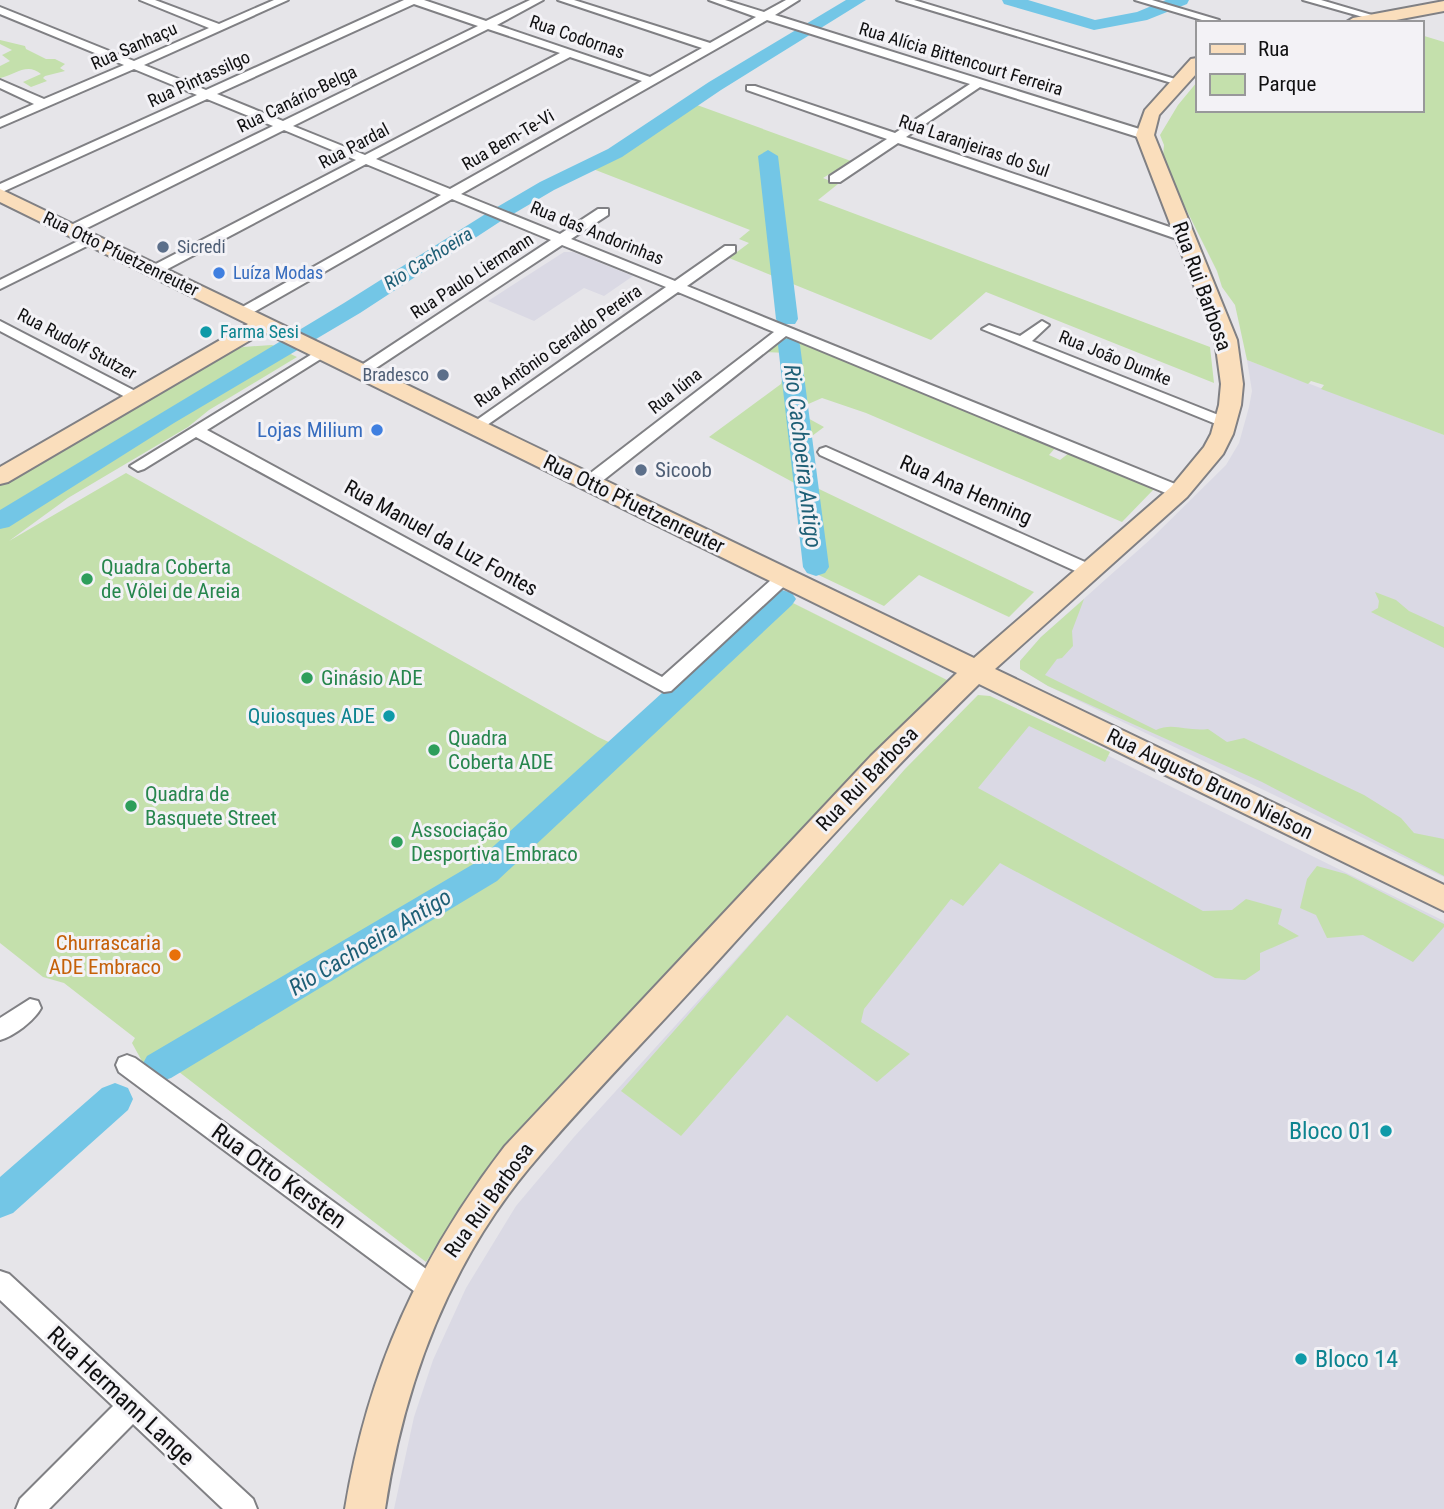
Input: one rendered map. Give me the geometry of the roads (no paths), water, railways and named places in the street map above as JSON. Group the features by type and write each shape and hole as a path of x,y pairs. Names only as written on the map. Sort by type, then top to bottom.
{"main road":[{"path":"1363,21 1441,8"},
{"path":"1145,135 1148,120 1196,64"},
{"name":"Rua Rui Barbosa","path":"365,1509 387,1400 408,1338 431,1288 475,1211 525,1147 881,763 977,670 1179,492 1206,463 1226,423 1232,384 1226,340 1145,135"},
{"name":"Rua Otto Pfuetzenreuter","path":"0,196 155,271 255,326 296,339 977,670"},
{"path":"0,477 255,326"},
{"name":"Rua Augusto Bruno Nielson","path":"977,670 1444,899"}],"street":[{"path":"145,0 219,28"},
{"name":"Rua Sanhaçu","path":"0,123 283,0"},
{"name":"Rua Codornas","path":"413,0 652,81"},
{"name":"Rua Pintassilgo","path":"0,189 413,0"},
{"name":"Rua Canário-Belga","path":"0,285 81,235 283,126 538,0"},
{"path":"563,0 711,47"},
{"name":"Rua Alícia Bittencourt Ferreira","path":"714,0 1145,135"},
{"name":"Rua Bem-Te-Vi","path":"255,326 451,194 794,0"},
{"path":"902,0 1179,82"},
{"path":"1140,0 1214,20"},
{"path":"1308,0 1377,18"},
{"name":"Rua das Andorinhas","path":"0,10 1179,492"},
{"name":"Rua Pardal","path":"155,271 569,53"},
{"path":"0,83 45,104"},
{"path":"835,178 979,83"},
{"name":"Rua Laranjeiras do Sul","path":"751,88 1185,237"},
{"name":"Rua Paulo Liermann","path":"362,371 603,212"},
{"name":"Rua Antônio Geraldo Pereira","path":"477,427 730,249"},
{"name":"Rua Rudolf Stutzer","path":"0,325 136,397"},
{"path":"1022,342 1042,325"},
{"name":"Rua João Dumke","path":"989,329 1226,423"},
{"name":"Rua Iúna","path":"590,482 785,330"},
{"path":"138,466 323,352"},
{"name":"Rua Manuel da Luz Fontes","path":"196,430 664,686 785,577"},
{"name":"Rua Ana Henning","path":"826,452 1088,570"},
{"path":"0,1031 30,1008"},
{"name":"Rua Otto Kersten","path":"127,1065 431,1288"},
{"name":"Rua Hermann Lange","path":"0,1283 243,1509"},
{"path":"30,1509 132,1406"}],"waterway":[{"name":"Rio Cachoeira","path":"0,521 166,418 352,308 494,217 547,186 615,153 715,86 858,0"},
{"name":"Rio Cachoeira","path":"1010,0 1094,25 1141,16 1181,0"},
{"name":"Rio Cachoeira Antigo","path":"768,156 787,319"},
{"name":"Rio Cachoeira Antigo","path":"789,345 816,567"},
{"name":"Rio Cachoeira Antigo","path":"159,1067 486,872 782,599"},
{"name":"Rio Cachoeira Antigo","path":"0,1201 115,1099"}],"place":[{"name":"Sicredi","path":"163,247"},
{"name":"Luíza Modas","path":"219,273"},
{"name":"Farma Sesi","path":"206,332"},
{"name":"Bradesco","path":"443,375"},
{"name":"Lojas Milium","path":"377,430"},
{"name":"Sicoob","path":"641,470"},
{"name":"Quadra Coberta de Vôlei de Areia","path":"87,579"},
{"name":"Ginásio ADE","path":"307,678"},
{"name":"Quiosques ADE","path":"389,716"},
{"name":"Quadra Coberta ADE","path":"434,750"},
{"name":"Quadra de Basquete Street","path":"131,806"},
{"name":"Associação Desportiva Embraco","path":"397,842"},
{"name":"Churrascaria ADE Embraco","path":"175,955"},
{"name":"Bloco 01","path":"1386,1131"},
{"name":"Bloco 14","path":"1301,1359"}]}
